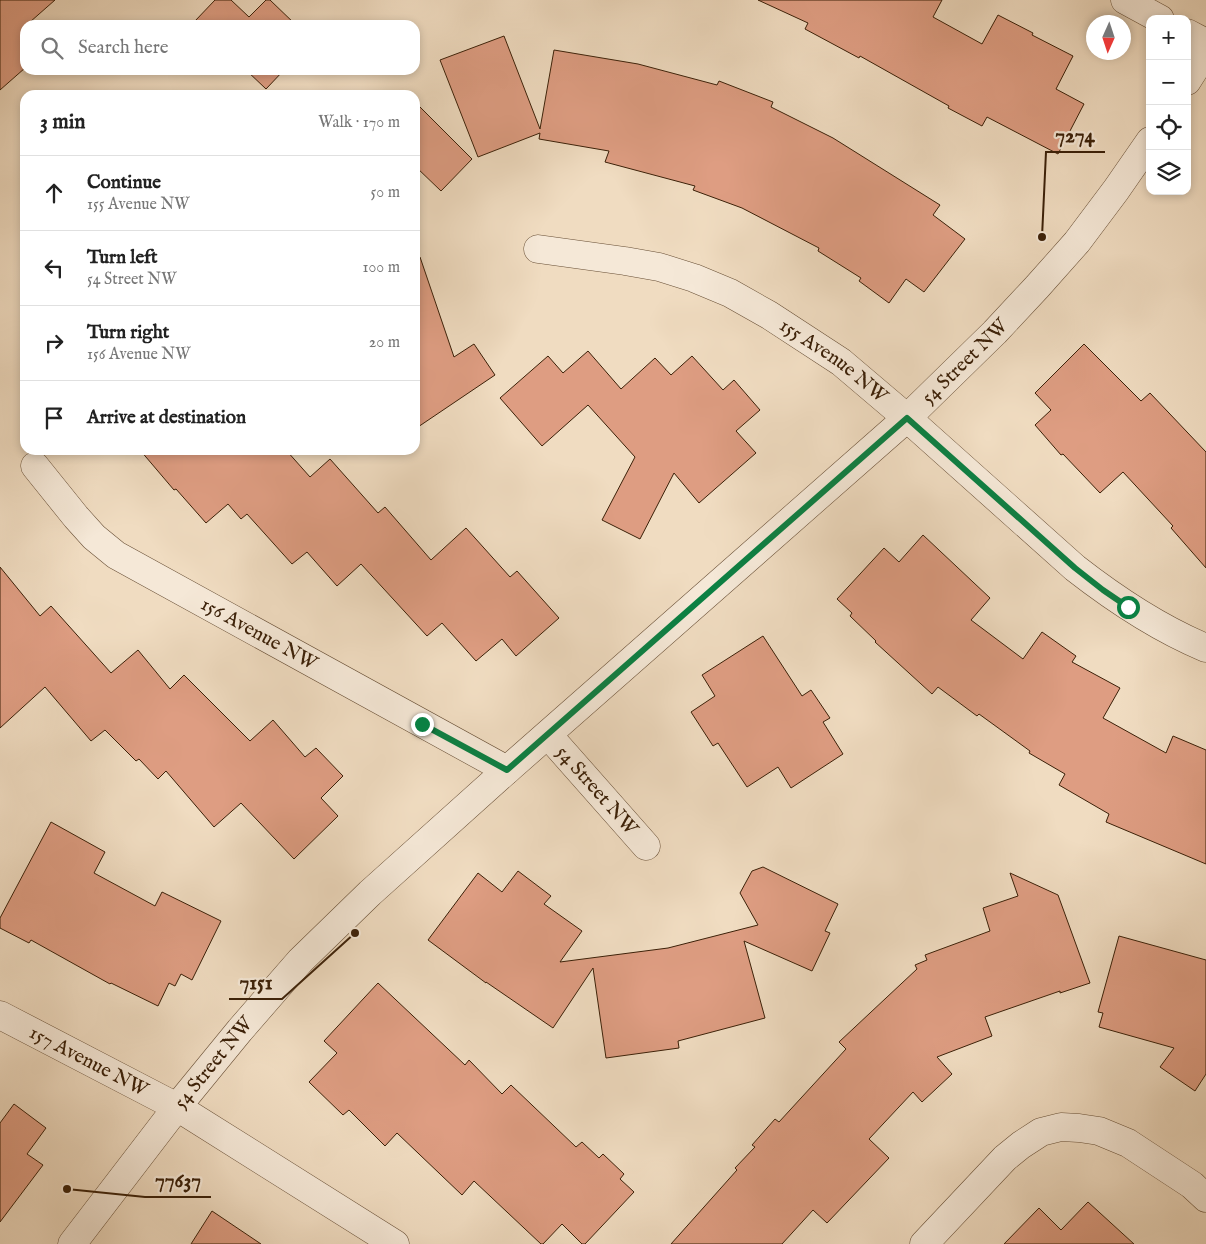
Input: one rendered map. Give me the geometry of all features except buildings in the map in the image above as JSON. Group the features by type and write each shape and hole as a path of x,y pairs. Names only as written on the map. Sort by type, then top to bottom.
{"street":[{"path":"1125,0 1153,15"},
{"path":"1191,35 1206,43"},
{"path":"1191,74 1206,50"},
{"name":"54 Street NW","path":"72,1244 177,1107 300,961 370,893 507,770 907,418 1037,288 1077,242 1146,147"},
{"name":"155 Avenue NW","path":"538,249 659,267 694,278 730,293 769,315 841,362 907,418 1075,568 1103,590 1140,615 1206,648"},
{"name":"156 Avenue NW","path":"36,466 76,517 94,537 116,555 507,770"},
{"name":"54 Street NW","path":"548,735 646,846"},
{"name":"157 Avenue NW","path":"0,1015 177,1107 395,1244"},
{"path":"924,1244 1005,1158 1041,1132 1061,1127 1099,1131 1128,1143 1192,1185 1206,1198"}],"place":[{"name":"7274","path":"1042,237"},
{"name":"7151","path":"355,933"},
{"name":"77637","path":"67,1189"}],"route":[{"path":"422,724 507,770 907,418 1075,568 1128,607"}]}
